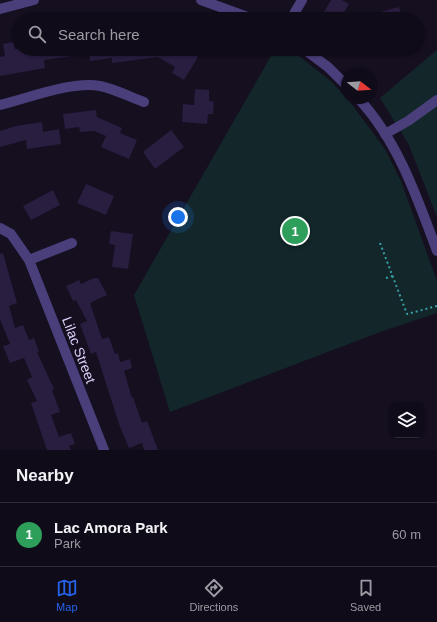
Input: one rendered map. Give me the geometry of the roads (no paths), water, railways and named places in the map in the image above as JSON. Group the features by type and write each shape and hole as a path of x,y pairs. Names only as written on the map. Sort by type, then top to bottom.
{"street":[{"path":"1,5 34,0"},
{"path":"201,0 234,12"},
{"path":"296,12 302,0"},
{"path":"313,56 328,67 341,80"},
{"path":"0,105 65,88 85,86 101,86 144,102"},
{"path":"385,134 408,121 437,100"},
{"path":"362,104 385,134 402,162 437,251"},
{"name":"Lilac Street","path":"0,228 12,234 29,260 104,450"},
{"path":"29,260 72,243"}],"place":[{"name":"Lac Amora Park","path":"295,231"}]}
